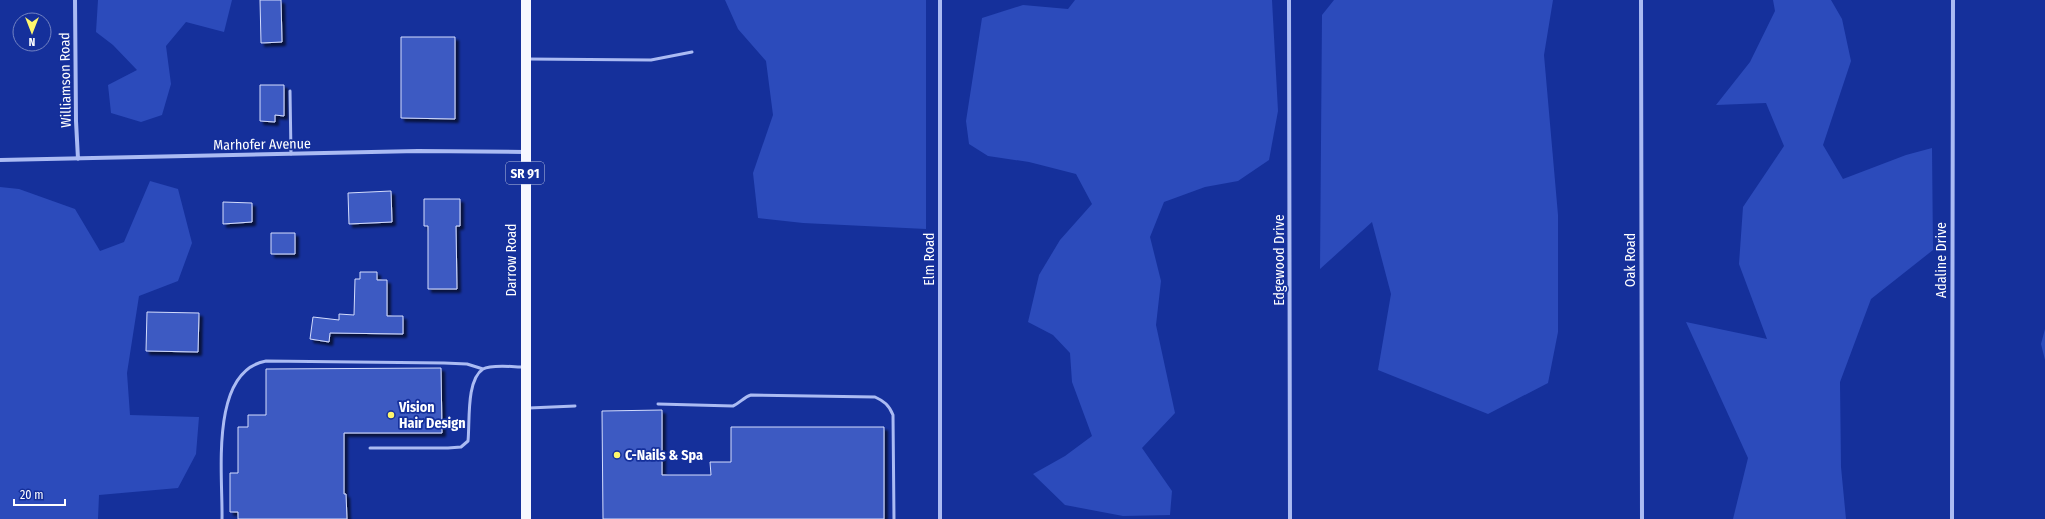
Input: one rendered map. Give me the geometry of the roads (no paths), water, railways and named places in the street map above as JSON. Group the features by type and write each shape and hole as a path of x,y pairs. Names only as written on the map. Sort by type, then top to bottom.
{"main road":[{"name":"Darrow Road","path":"526,0 526,519"}],"street":[{"name":"Williamson Road","path":"75,0 76,121 78,159"},
{"name":"Elm Road","path":"940,0 940,519"},
{"name":"Edgewood Drive","path":"1289,0 1290,519"},
{"name":"Oak Road","path":"1641,0 1642,519"},
{"name":"Adaline Drive","path":"1952,519 1953,0"},
{"name":"Marhofer Avenue","path":"0,160 418,151 525,152"}],"lane":[{"path":"526,59 651,60 692,52"},
{"path":"290,91 291,154"},
{"path":"222,519 222,444 228,397 243,373 251,366 266,361 467,364 484,369 496,367 526,367"},
{"path":"370,448 435,449 461,447 468,440 470,393 476,378 484,369"},
{"path":"658,404 733,406 745,397 751,395 875,397 887,404 893,415 894,519"},
{"path":"526,408 575,406"}],"place":[{"name":"Vision Hair Design","path":"391,415"},
{"name":"C-Nails & Spa","path":"617,455"}]}
